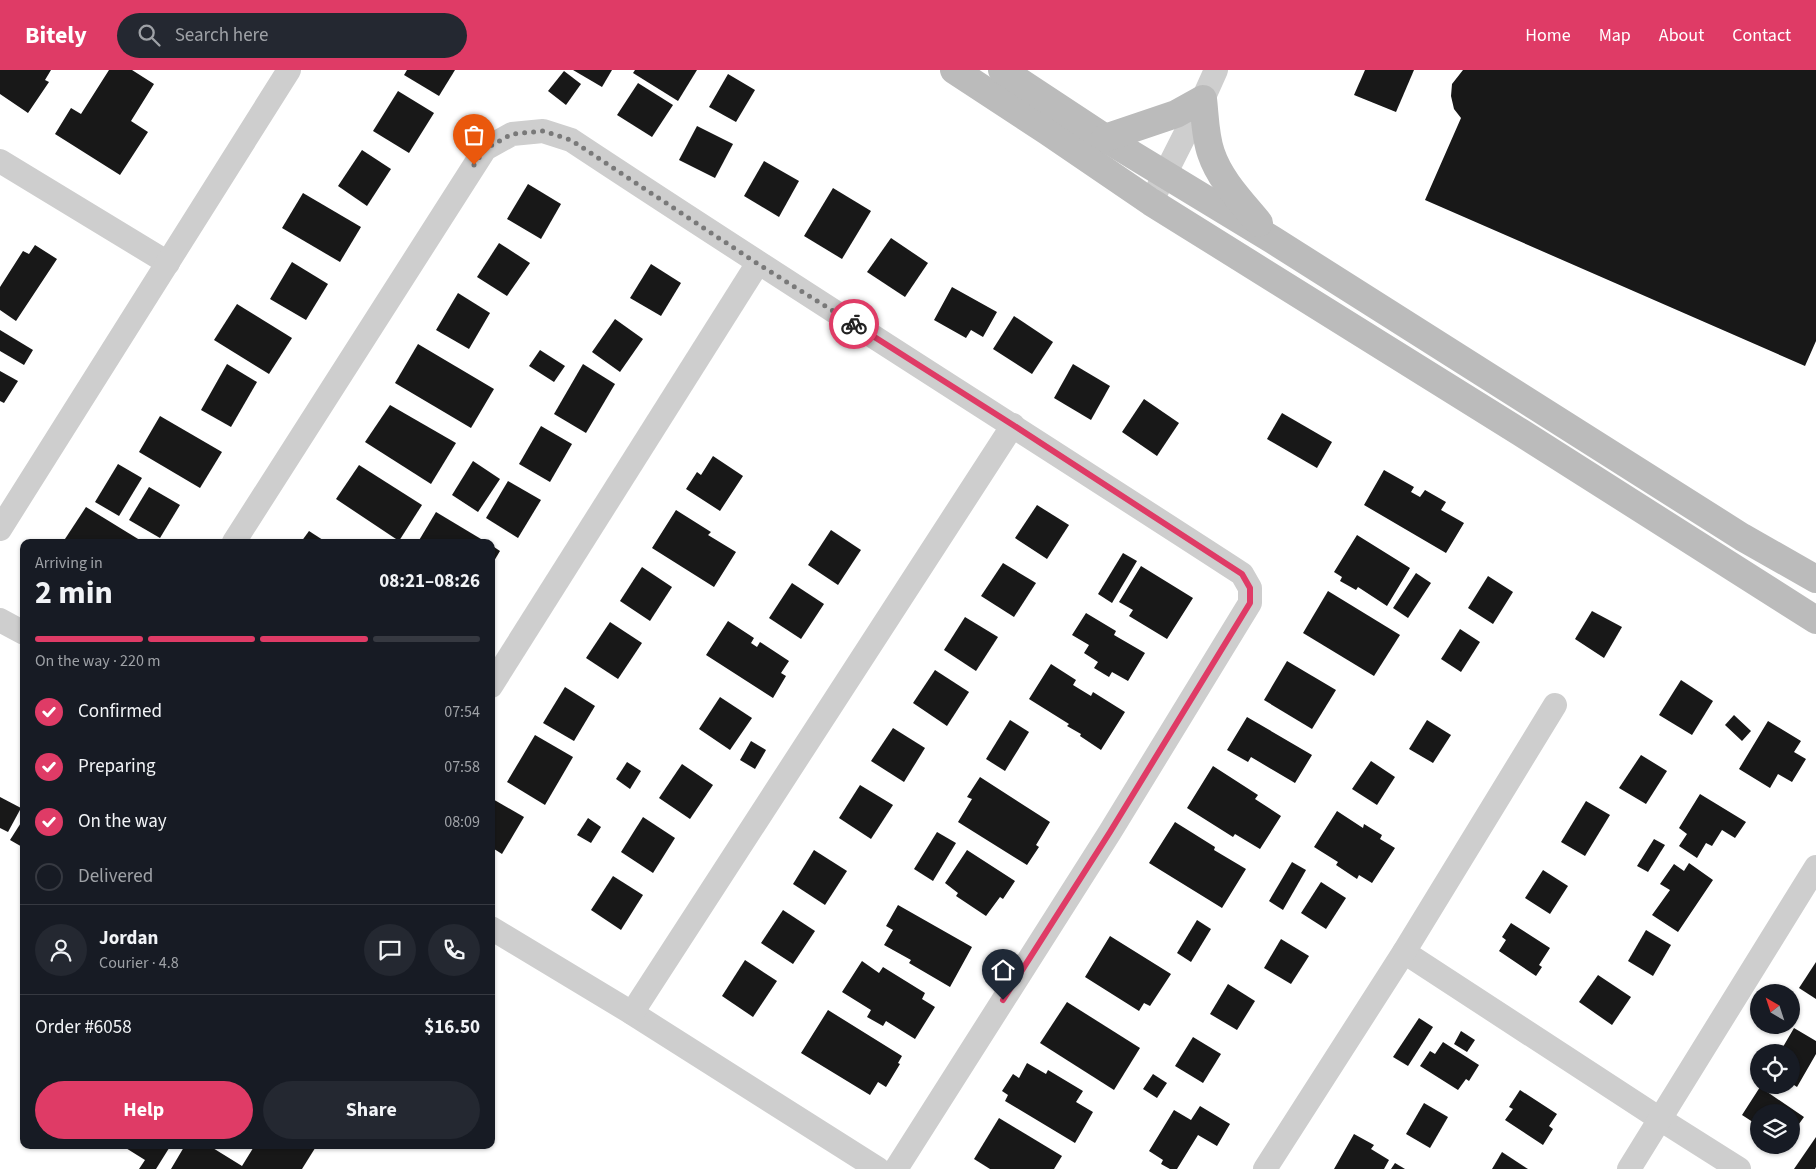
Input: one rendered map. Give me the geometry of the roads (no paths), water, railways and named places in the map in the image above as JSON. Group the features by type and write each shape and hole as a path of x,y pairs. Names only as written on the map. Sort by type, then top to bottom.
{"main road":[{"path":"954,70 1151,202 1520,432 1816,620"},
{"path":"1002,70 1104,138 1272,240 1734,532 1816,579"},
{"path":"1104,138 1176,114 1203,98 1206,134 1211,153 1222,178 1272,240"}],"street":[{"path":"0,529 289,70"},
{"path":"1151,202 1166,175 1216,70"},
{"path":"236,539 485,149 512,134 543,131 571,140 758,264 1013,425 1242,574 1250,588 1250,603 1110,832 896,1169"},
{"path":"0,161 168,263"},
{"path":"495,680 758,264"},
{"path":"632,1013 1013,425"},
{"path":"0,620 20,631"},
{"path":"1265,1169 1404,952 1555,705"},
{"path":"1629,1169 1816,867"},
{"path":"495,930 632,1013 878,1169"},
{"path":"1404,952 1739,1169"}]}
